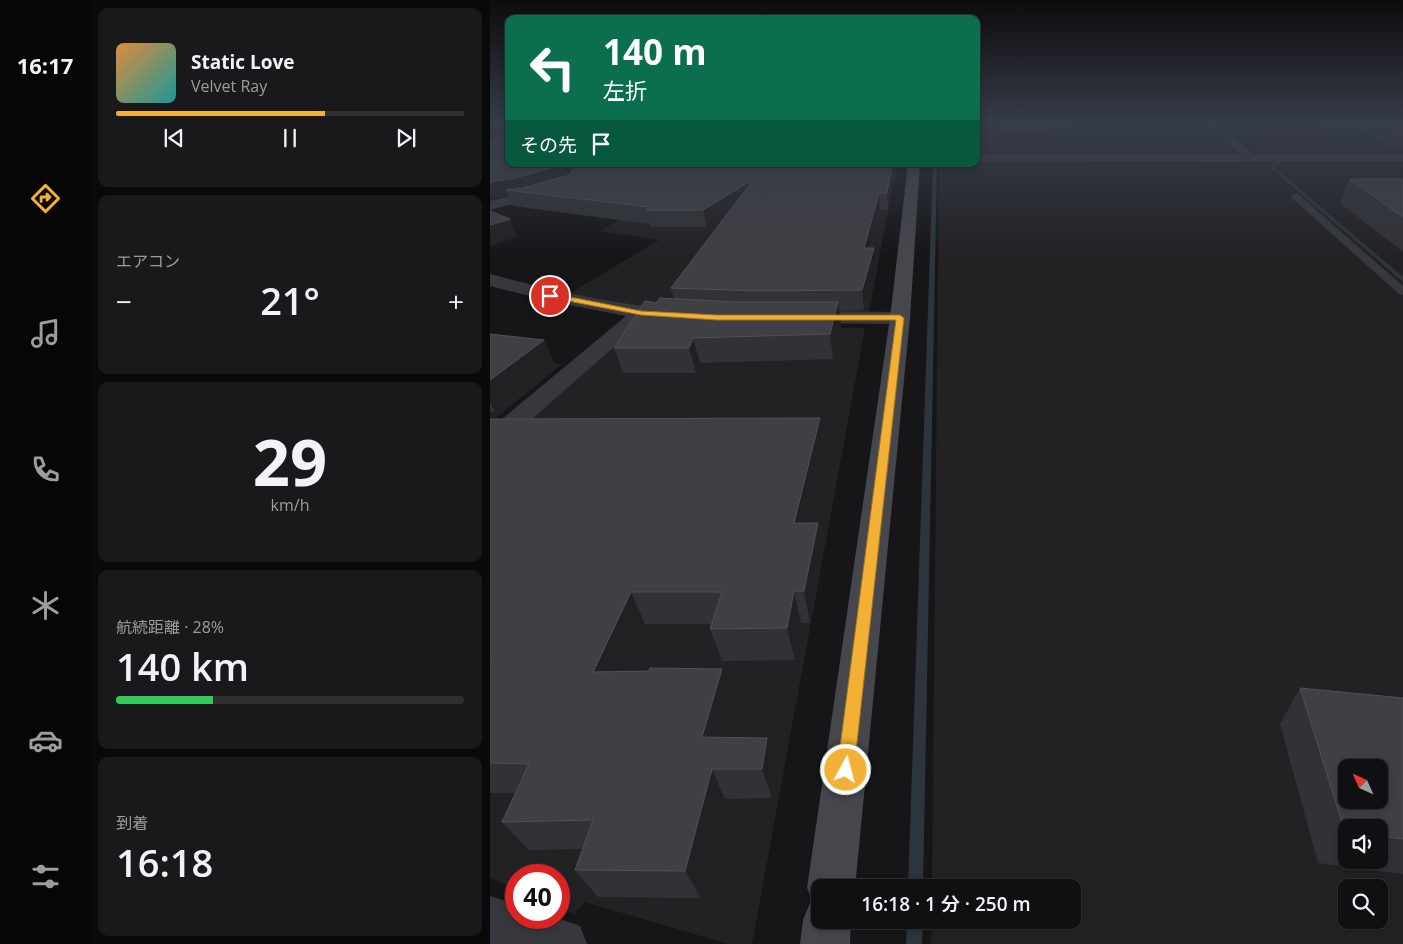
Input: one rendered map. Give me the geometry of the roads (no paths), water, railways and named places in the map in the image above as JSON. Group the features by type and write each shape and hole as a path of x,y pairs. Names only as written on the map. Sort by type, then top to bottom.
{"street":[{"path":"490,206 507,201 522,200 570,186 580,168"},
{"path":"832,879 900,318 914,168"},
{"path":"490,196 507,201"},
{"path":"494,285 641,313 698,316"},
{"path":"490,442 641,313"},
{"path":"785,317 900,318"},
{"path":"490,920 562,944"},
{"path":"825,944 827,929"}],"lane":[{"path":"1295,196 1403,292"}],"waterway":[{"path":"915,879 935,168"},
{"path":"1273,168 1403,280"},
{"path":"914,944 915,929"}]}
